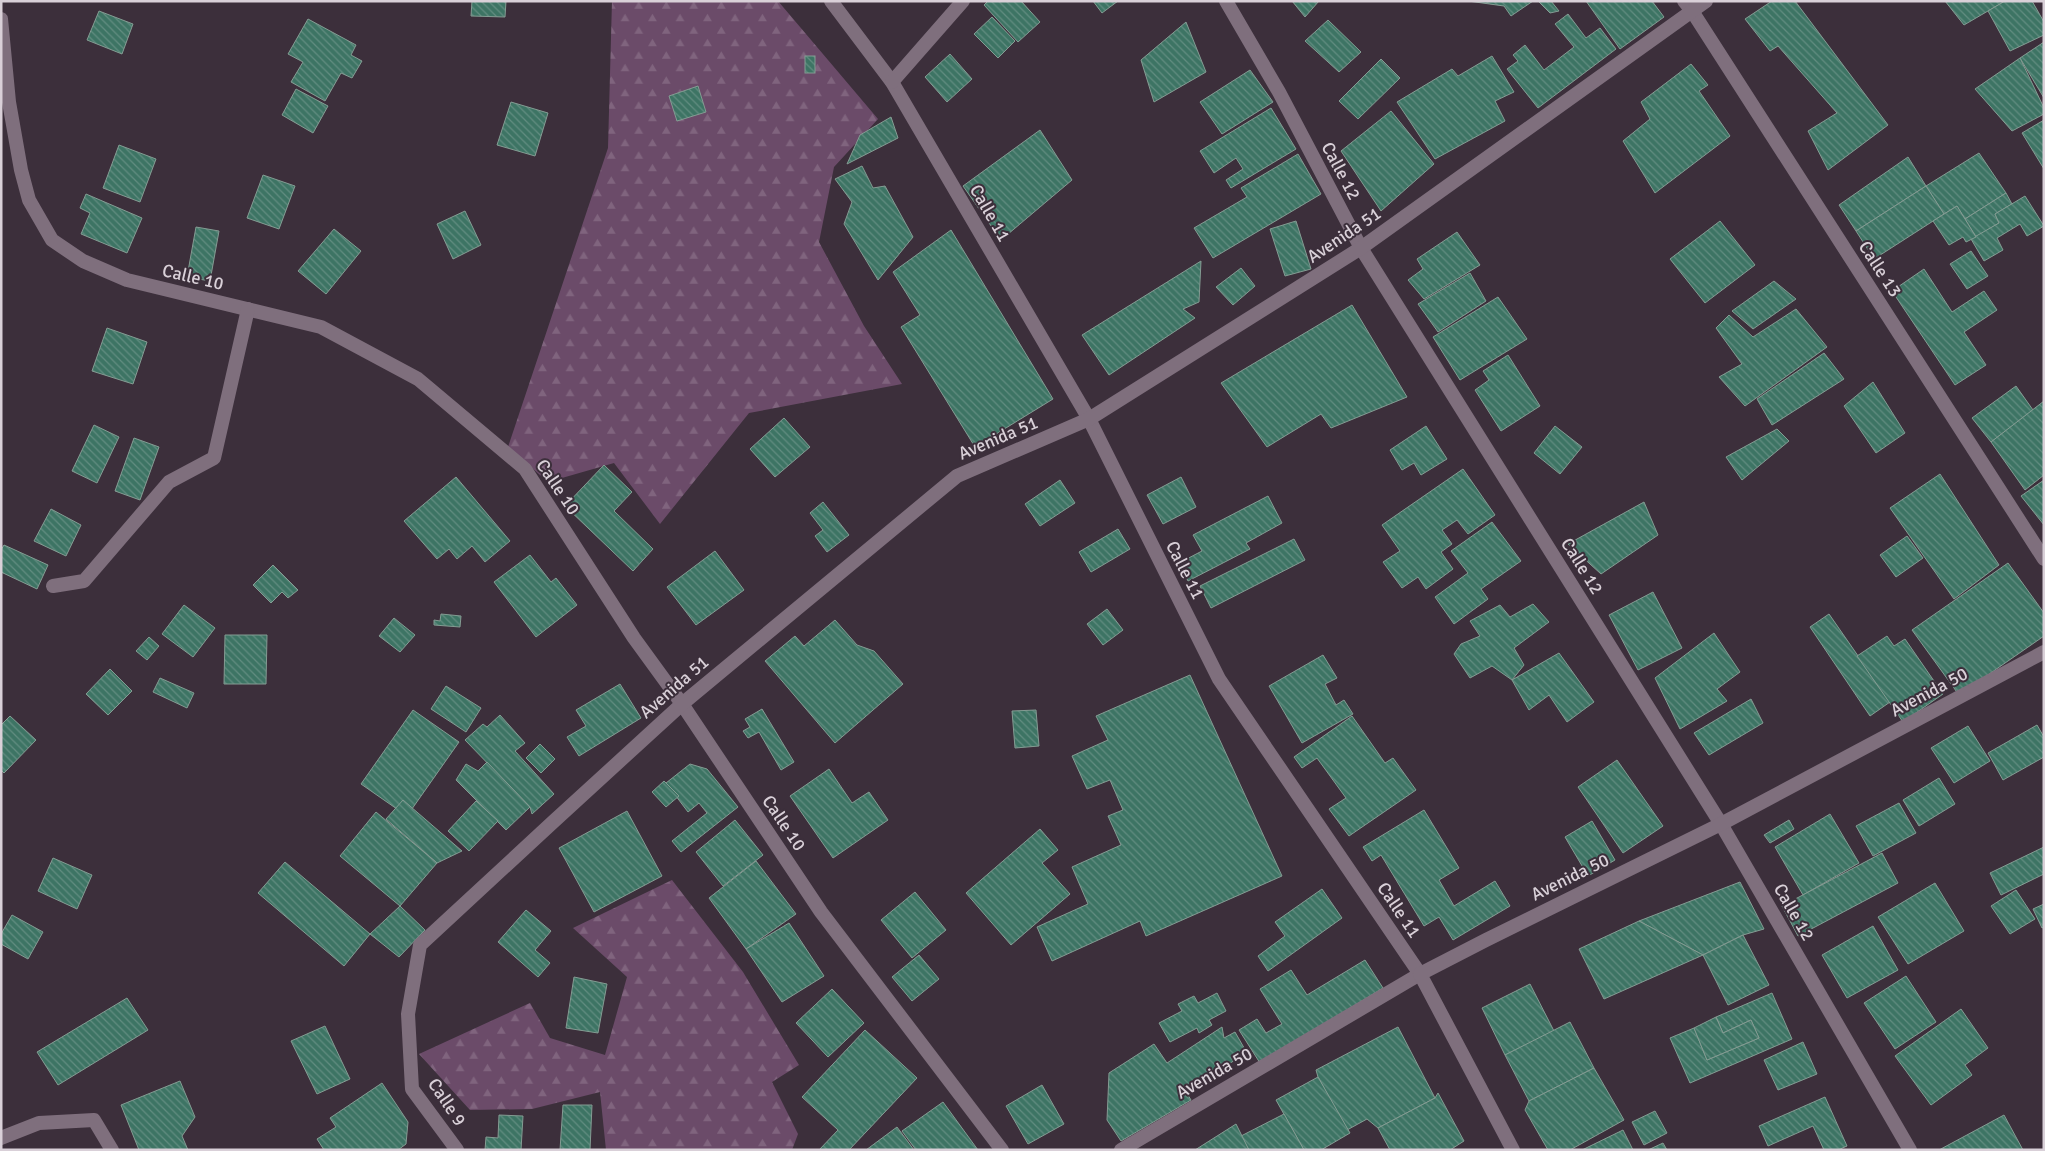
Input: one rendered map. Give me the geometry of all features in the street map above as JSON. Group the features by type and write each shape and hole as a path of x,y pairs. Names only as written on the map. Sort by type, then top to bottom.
{"street":[{"name":"Calle 11","path":"831,1 892,82 1089,419 1219,679 1420,974 1513,1150"},
{"path":"892,82 963,1"},
{"name":"Calle 12","path":"1226,1 1279,92 1361,248 1721,824 1910,1150"},
{"name":"Avenida 51","path":"408,1014 420,945 682,704 956,476 1089,419 1361,248 1688,6 1706,1"},
{"name":"Calle 13","path":"1688,6 2044,559"},
{"name":"Calle 10","path":"1,19 9,102 21,170 29,200 52,240 83,261 127,280 321,327 418,378 525,469 634,638 682,704 821,912 1002,1150"},
{"path":"53,586 84,581 169,482 214,458 248,308"},
{"name":"Avenida 50","path":"1121,1150 1420,974 1721,824 2044,652"},
{"name":"Calle 9","path":"408,1014 412,1089 457,1150"},
{"path":"1,1138 39,1123 94,1120 112,1150"}],"green space":[{"path":"612,1 778,1 878,119 834,167 819,242 864,326 902,384 749,413 660,524 614,463 548,482 508,447 608,148"},
{"path":"672,880 743,972 799,1065 772,1082 798,1134 792,1150 606,1150 600,1092 532,1109 470,1110 419,1054 530,1003 550,1038 605,1055 627,977 573,928"}],"building":[{"path":"472,1 506,1 505,17 471,16"},
{"path":"988,1 1021,1 1040,22 1018,42 984,5"},
{"path":"1093,1 1118,1 1102,13"},
{"path":"1292,1 1319,1 1305,17"},
{"path":"1468,1 1533,1 1511,16 1504,6"},
{"path":"1538,1 1551,1 1559,11 1550,13"},
{"path":"1586,1 1652,1 1664,17 1620,49"},
{"path":"1772,1 1795,1 1888,125 1828,170 1808,131 1837,113 1778,46 1770,51 1745,19"},
{"path":"1945,1 2005,1 1964,25"},
{"path":"2005,1 2032,1 2044,22 2044,35 2010,51 1988,11"},
{"path":"99,11 133,24 122,54 87,40"},
{"path":"1568,14 1586,38 1600,28 1616,49 1538,108 1507,69 1518,61 1513,55 1525,45 1544,70 1574,47 1555,24"},
{"path":"992,17 1015,41 998,58 974,34"},
{"path":"308,19 356,45 351,55 362,61 352,78 341,73 325,101 291,82 303,62 288,54"},
{"path":"1328,20 1361,52 1339,72 1305,41"},
{"path":"1186,22 1206,72 1154,102 1141,60"},
{"path":"2044,42 2044,98 2020,58"},
{"path":"950,54 972,79 947,102 925,77"},
{"path":"805,56 815,56 815,73 805,73"},
{"path":"1492,56 1514,92 1495,101 1505,121 1435,159 1397,102 1452,69 1458,76"},
{"path":"2020,58 2044,108 2044,114 2012,131 1975,89"},
{"path":"1381,59 1400,78 1358,119 1339,101"},
{"path":"1691,64 1708,85 1699,91 1730,136 1655,193 1623,141 1650,119 1641,102"},
{"path":"1250,70 1273,102 1222,134 1200,102"},
{"path":"698,86 706,112 677,121 669,96"},
{"path":"296,89 328,106 313,133 282,115"},
{"path":"511,102 548,113 535,156 497,145"},
{"path":"1271,108 1296,149 1231,188 1226,180 1243,169 1236,158 1214,173 1200,151"},
{"path":"1391,111 1434,164 1381,211 1341,151"},
{"path":"891,117 898,138 847,164 860,135"},
{"path":"2044,120 2044,169 2022,133"},
{"path":"1040,130 1072,180 1001,240 963,186"},
{"path":"119,145 156,159 140,202 103,188"},
{"path":"1979,153 2006,193 1965,219 1957,206 1944,214 1926,186"},
{"path":"1298,154 1321,194 1213,258 1194,228 1247,197 1241,188"},
{"path":"1908,157 1926,186 1856,231 1839,205"},
{"path":"862,166 873,188 885,186 913,237 878,280 844,224 852,202 835,179"},
{"path":"263,175 295,186 279,229 247,218"},
{"path":"1926,186 1944,214 1874,259 1856,231"},
{"path":"2006,193 2012,204 1995,214 1999,223 1976,237 1965,219"},
{"path":"86,194 142,218 127,253 81,234 90,213 80,208"},
{"path":"2025,196 2044,226 2027,236 2020,224 1997,238 2003,250 1984,261 1971,239 1999,223 1995,214"},
{"path":"1957,206 1976,237 1966,242 1963,237 1949,245 1933,221"},
{"path":"465,211 481,245 453,259 437,224"},
{"path":"1296,221 1311,269 1285,276 1270,229"},
{"path":"1720,221 1755,265 1705,303 1670,259"},
{"path":"196,227 219,231 210,281 187,277"},
{"path":"334,229 361,251 326,294 298,271"},
{"path":"951,230 1053,399 975,447 901,327 920,315 893,272"},
{"path":"1457,232 1480,265 1424,299 1408,280 1423,269 1417,259"},
{"path":"1971,251 1988,276 1967,289 1950,264"},
{"path":"1201,261 1199,302 1183,309 1195,318 1109,375 1082,335"},
{"path":"1241,268 1255,286 1233,305 1216,287"},
{"path":"1924,269 1952,312 1984,291 1997,310 1964,332 1986,365 1955,385 1892,291"},
{"path":"1470,273 1486,301 1438,332 1418,304"},
{"path":"1774,281 1796,299 1753,329 1732,311"},
{"path":"1498,297 1527,339 1460,380 1433,337"},
{"path":"1352,305 1407,397 1331,428 1321,414 1267,447 1221,383"},
{"path":"1796,309 1827,347 1745,406 1719,377 1742,364 1716,328 1729,315 1753,337"},
{"path":"107,328 147,342 133,384 92,371"},
{"path":"1824,353 1844,379 1772,425 1757,399"},
{"path":"1508,355 1540,406 1501,431 1475,390 1489,380 1483,371"},
{"path":"1873,382 1905,433 1876,453 1844,406"},
{"path":"2016,386 2033,410 1991,442 1972,418"},
{"path":"2044,401 2044,475 2025,490 1991,442"},
{"path":"784,418 810,447 775,477 750,449"},
{"path":"94,425 119,437 97,483 72,471"},
{"path":"1426,426 1447,459 1421,475 1414,463 1402,470 1390,450"},
{"path":"1555,426 1582,447 1560,474 1534,453"},
{"path":"1777,429 1789,441 1742,480 1726,457"},
{"path":"134,438 159,447 140,500 115,491"},
{"path":"604,465 632,492 614,511 653,549 633,571 565,506"},
{"path":"1463,469 1495,515 1468,534 1457,520 1442,530 1452,544 1441,552 1453,569 1426,589 1418,577 1402,588 1383,562 1400,551 1382,525"},
{"path":"1940,474 1999,565 1954,599 1890,508"},
{"path":"456,477 510,541 485,562 472,546 457,559 449,549 437,559 404,521"},
{"path":"1181,477 1196,507 1163,524 1147,495"},
{"path":"1060,480 1075,503 1040,526 1025,504"},
{"path":"2044,480 2044,525 2021,496"},
{"path":"1268,496 1282,523 1246,543 1250,549 1188,581 1179,563 1202,551 1193,535"},
{"path":"823,502 849,535 827,552 815,536 823,530 810,513"},
{"path":"1644,502 1658,535 1601,574 1568,544"},
{"path":"51,509 81,525 66,556 34,541"},
{"path":"1492,522 1521,561 1481,589 1488,599 1454,624 1435,597 1468,573 1451,551"},
{"path":"1118,529 1130,549 1091,572 1079,552"},
{"path":"1907,536 1923,558 1896,577 1880,555"},
{"path":"1294,539 1305,560 1211,608 1200,586"},
{"path":"4,545 48,565 37,589 1,572 1,550"},
{"path":"715,551 744,590 696,625 667,587"},
{"path":"530,555 551,582 556,578 577,605 536,637 494,582"},
{"path":"2008,563 2044,613 2044,636 1959,695 1912,630"},
{"path":"273,565 298,590 288,598 282,592 271,603 253,585"},
{"path":"1653,592 1682,648 1638,670 1609,615"},
{"path":"1533,604 1549,622 1514,648 1524,665 1512,680 1492,666 1470,678 1454,654 1461,644 1480,636 1470,621 1500,605 1510,617"},
{"path":"184,605 215,628 193,657 162,634"},
{"path":"1107,609 1123,630 1103,645 1087,624"},
{"path":"441,614 461,616 460,627 434,625 434,620 440,621"},
{"path":"1829,614 1890,702 1870,716 1810,627"},
{"path":"394,618 415,635 400,652 379,636"},
{"path":"835,620 857,645 874,651 903,684 835,743 765,661 795,636 804,646"},
{"path":"1714,633 1740,672 1717,689 1727,701 1680,729 1655,678"},
{"path":"225,635 267,635 266,684 224,684"},
{"path":"1887,636 1894,646 1905,639 1943,694 1903,722 1857,656"},
{"path":"149,637 159,646 147,660 136,651"},
{"path":"1559,653 1594,702 1567,722 1549,695 1529,710 1512,680"},
{"path":"1323,655 1337,678 1325,684 1336,705 1344,700 1353,714 1302,743 1269,686"},
{"path":"110,669 132,691 108,715 86,694"},
{"path":"1190,675 1282,876 1146,936 1140,921 1052,961 1037,927 1088,904 1072,867 1121,845 1108,816 1123,810 1110,780 1087,789 1072,756 1108,740 1096,716"},
{"path":"160,678 194,693 187,708 153,692"},
{"path":"620,684 641,718 579,756 567,737 586,726 576,710"},
{"path":"446,686 481,708 466,732 431,709"},
{"path":"1751,699 1763,723 1709,755 1694,733"},
{"path":"762,709 794,762 781,770 759,732 748,738 743,731 750,727 745,719"},
{"path":"413,710 459,742 407,816 361,784"},
{"path":"1036,710 1039,746 1015,748 1012,711"},
{"path":"500,715 525,743 515,751 554,794 532,814 530,807 465,740 483,724 487,727"},
{"path":"10,716 36,740 4,773 1,770 1,725"},
{"path":"1352,716 1385,763 1393,758 1416,790 1349,836 1329,809 1346,798 1317,758 1302,768 1294,757"},
{"path":"2037,725 2044,737 2044,757 2003,780 1988,753"},
{"path":"1968,726 1990,761 1954,783 1931,748"},
{"path":"540,744 555,759 541,773 526,758"},
{"path":"1617,760 1663,826 1623,853 1578,787"},
{"path":"487,762 530,807 506,830 456,780 466,764 478,771"},
{"path":"690,764 707,769 738,807 681,852 672,841 707,813 699,803 688,812 666,783"},
{"path":"829,769 852,803 869,792 888,820 833,858 790,796"},
{"path":"1939,778 1955,804 1919,826 1903,800"},
{"path":"664,781 679,796 666,807 652,792"},
{"path":"403,800 462,851 437,863 386,819"},
{"path":"476,801 498,821 469,851 448,831"},
{"path":"1899,803 1916,833 1873,856 1856,826"},
{"path":"1424,810 1459,868 1439,880 1454,906 1495,881 1510,906 1453,940 1439,917 1424,926 1381,855 1372,861 1363,847"},
{"path":"627,811 662,876 594,912 559,848"},
{"path":"376,812 437,863 400,906 340,856"},
{"path":"1830,814 1859,863 1803,895 1775,847"},
{"path":"735,820 763,855 723,886 696,852"},
{"path":"1789,820 1794,829 1770,843 1764,835"},
{"path":"1592,821 1615,860 1588,876 1565,837"},
{"path":"1040,829 1058,850 1042,863 1070,894 1011,945 966,893"},
{"path":"2044,847 2044,874 2001,895 1990,873"},
{"path":"1882,853 1898,883 1798,936 1782,906"},
{"path":"53,858 92,875 77,909 38,891"},
{"path":"756,861 796,914 746,949 709,898"},
{"path":"285,862 370,934 344,966 258,893"},
{"path":"1740,882 1764,929 1743,935 1703,955 1639,921"},
{"path":"1935,883 1964,931 1908,964 1878,917"},
{"path":"1322,889 1342,918 1268,971 1258,956 1285,936 1275,922"},
{"path":"2016,890 2035,919 2010,934 1991,906"},
{"path":"915,892 946,930 912,958 881,920"},
{"path":"2044,904 2044,927 2042,928 2033,909"},
{"path":"400,906 425,930 399,957 370,934"},
{"path":"526,910 551,931 535,950 550,963 538,977 498,942"},
{"path":"12,915 43,932 28,959 1,944 1,934"},
{"path":"1639,921 1703,955 1604,999 1579,949"},
{"path":"789,923 824,976 782,1002 746,949"},
{"path":"1873,926 1898,970 1847,998 1822,955"},
{"path":"1743,935 1769,985 1728,1005 1703,955"},
{"path":"919,955 939,979 912,1001 892,977"},
{"path":"1365,960 1383,988 1260,1063 1239,1030 1257,1019 1266,1033 1282,1024 1260,989 1291,970 1307,995"},
{"path":"1906,976 1936,1022 1895,1049 1864,1003"},
{"path":"574,977 607,984 598,1033 566,1028"},
{"path":"1530,984 1554,1031 1505,1055 1482,1008"},
{"path":"832,989 864,1023 828,1057 796,1023"},
{"path":"1217,993 1226,1011 1209,1020 1212,1025 1199,1033 1197,1028 1170,1042 1159,1023 1182,1011 1178,1004 1194,996 1198,1003"},
{"path":"1772,993 1792,1039 1690,1083 1670,1038 1694,1028 1707,1060 1759,1038 1751,1020 1723,1033 1716,1017"},
{"path":"127,998 148,1030 58,1085 37,1052"},
{"path":"1961,1009 1988,1048 1965,1065 1972,1075 1931,1105 1895,1056"},
{"path":"1716,1017 1723,1033 1751,1020 1759,1038 1707,1060 1694,1028"},
{"path":"1570,1022 1594,1068 1529,1101 1505,1055"},
{"path":"325,1026 350,1079 317,1094 291,1041"},
{"path":"1222,1027 1224,1038 1235,1032 1247,1053 1185,1090 1191,1100 1121,1141 1107,1120 1109,1073 1154,1044 1167,1063"},
{"path":"1398,1027 1435,1098 1378,1128 1367,1119 1347,1130 1316,1070"},
{"path":"865,1030 917,1078 849,1150 819,1150 838,1130 802,1097"},
{"path":"1803,1042 1817,1074 1778,1090 1764,1060"},
{"path":"1594,1068 1624,1120 1570,1150 1548,1150 1525,1110 1529,1101"},
{"path":"1318,1077 1350,1133 1321,1150 1304,1150 1276,1100"},
{"path":"180,1081 195,1117 182,1136 188,1150 139,1150 121,1105"},
{"path":"382,1083 408,1122 406,1144 398,1150 324,1150 317,1139 336,1127 330,1118"},
{"path":"1042,1085 1064,1124 1028,1144 1006,1106"},
{"path":"1438,1093 1464,1141 1450,1150 1390,1150 1378,1128 1435,1098"},
{"path":"1825,1097 1847,1146 1838,1150 1824,1150 1813,1126 1768,1146 1759,1126"},
{"path":"943,1102 978,1150 916,1150 902,1131"},
{"path":"563,1105 592,1105 590,1150 560,1150"},
{"path":"1655,1111 1667,1133 1644,1145 1632,1122"},
{"path":"1284,1114 1304,1150 1249,1150 1241,1136"},
{"path":"499,1115 523,1116 521,1150 485,1150 486,1137 498,1138"},
{"path":"2004,1115 2023,1150 1939,1150"},
{"path":"1236,1124 1249,1150 1195,1150"},
{"path":"897,1127 914,1150 866,1150"},
{"path":"1623,1130 1633,1150 1582,1150"},
{"path":"1663,1143 1667,1150 1648,1150"}]}
